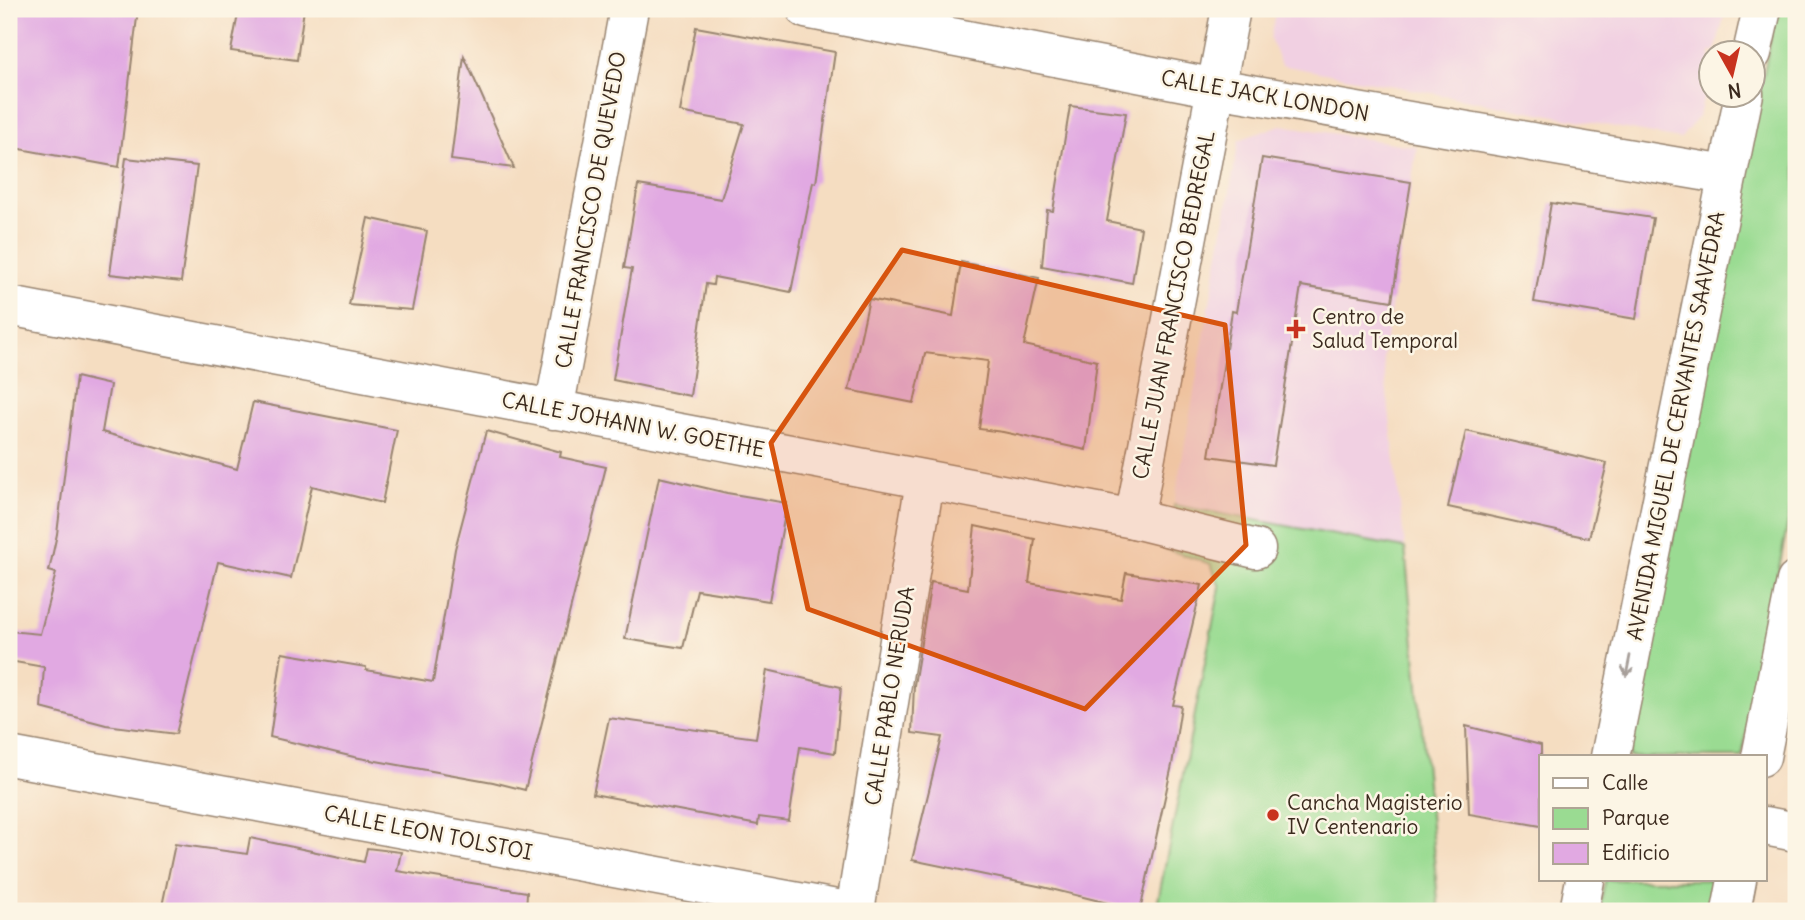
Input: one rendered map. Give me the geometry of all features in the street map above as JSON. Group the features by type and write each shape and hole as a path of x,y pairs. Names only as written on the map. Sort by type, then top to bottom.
{"street":[{"name":"CALLE FRANCISCO DE QUEVEDO","path":"554,410 629,9"},
{"name":"CALLE JACK LONDON","path":"806,9 1216,88 1726,175"},
{"name":"CALLE JUAN FRANCISCO BEDREGAL","path":"1134,519 1231,9"},
{"path":"1755,38 1762,9"},
{"name":"AVENIDA MIGUEL DE CERVANTES SAAVEDRA","path":"1610,755 1741,108"},
{"name":"CALLE JOHANN W. GOETHE","path":"9,306 1134,519 1255,549"},
{"name":"CALLE PABLO NERUDA","path":"855,911 925,481"},
{"path":"1761,755 1796,581"},
{"name":"CALLE LEON TOLSTOI","path":"9,756 847,911"},
{"path":"1766,826 1796,832"},
{"path":"1579,911 1585,881"},
{"path":"1731,911 1737,881"}],"highlighted area":[{"path":"902,250 1225,325 1246,545 1085,709 808,609 771,443"}],"shaded area":[{"path":"1276,9 1726,9 1719,38 1696,38 1696,108 1701,108 1699,116 1680,139 1281,65 1270,39"},
{"name":"Centro de Salud Temporal","path":"1281,125 1417,147 1383,358 1405,548 1174,505 1239,140"}],"green space":[{"path":"1788,9 1796,9 1796,481 1742,755 1629,755 1757,108 1766,108 1766,62 1775,16"},
{"path":"1174,505 1405,548 1439,911 1156,911 1220,587 1211,564 1166,549"},
{"path":"1605,881 1719,881 1712,911 1599,911"}],"building":[{"path":"9,9 138,9 119,167 9,147"},
{"path":"239,9 304,9 297,60 231,51"},
{"path":"696,27 835,52 816,183 813,182 791,292 714,277 713,285 706,284 690,396 613,380 632,269 624,268 638,185 721,199 744,124 680,112"},
{"path":"464,56 514,168 451,160"},
{"path":"1070,106 1126,113 1107,221 1141,228 1132,283 1042,266 1047,210 1053,211"},
{"path":"126,158 197,166 181,282 110,274"},
{"name":"Centro de Salud Temporal","path":"1262,158 1411,182 1392,301 1301,286 1273,465 1209,456 1232,311 1236,312"},
{"path":"1551,203 1653,218 1636,319 1534,302"},
{"path":"368,218 427,231 412,310 349,305"},
{"path":"961,262 1039,278 1024,345 1097,361 1086,450 979,429 988,361 925,353 914,403 849,390 869,299 953,316"},
{"path":"76,377 110,385 102,432 237,469 253,402 397,430 382,503 312,486 291,578 218,562 176,734 106,725 41,708 44,667 9,661 9,631 40,634 56,573 49,571 57,534"},
{"path":"486,431 561,452 560,457 606,467 525,790 354,757 270,737 282,653 433,682 455,549"},
{"path":"1466,431 1607,463 1589,538 1448,507"},
{"path":"659,477 727,493 787,503 769,601 697,590 683,648 625,639"},
{"path":"975,526 1035,539 1029,583 1121,599 1126,573 1202,585 1173,705 1181,706 1172,765 1140,911 1043,887 912,860 942,737 912,733 914,685 931,582 968,589"},
{"path":"767,670 841,687 835,753 800,747 789,821 759,817 758,825 593,794 609,718 756,738"},
{"path":"1466,726 1541,745 1539,826 1469,814"},
{"path":"250,838 364,862 367,848 401,852 397,871 527,892 526,911 161,911 175,844 247,854"}],"place":[{"name":"Centro de Salud Temporal","path":"1296,329"},
{"name":"Cancha Magisterio IV Centenario","path":"1273,815"}]}
